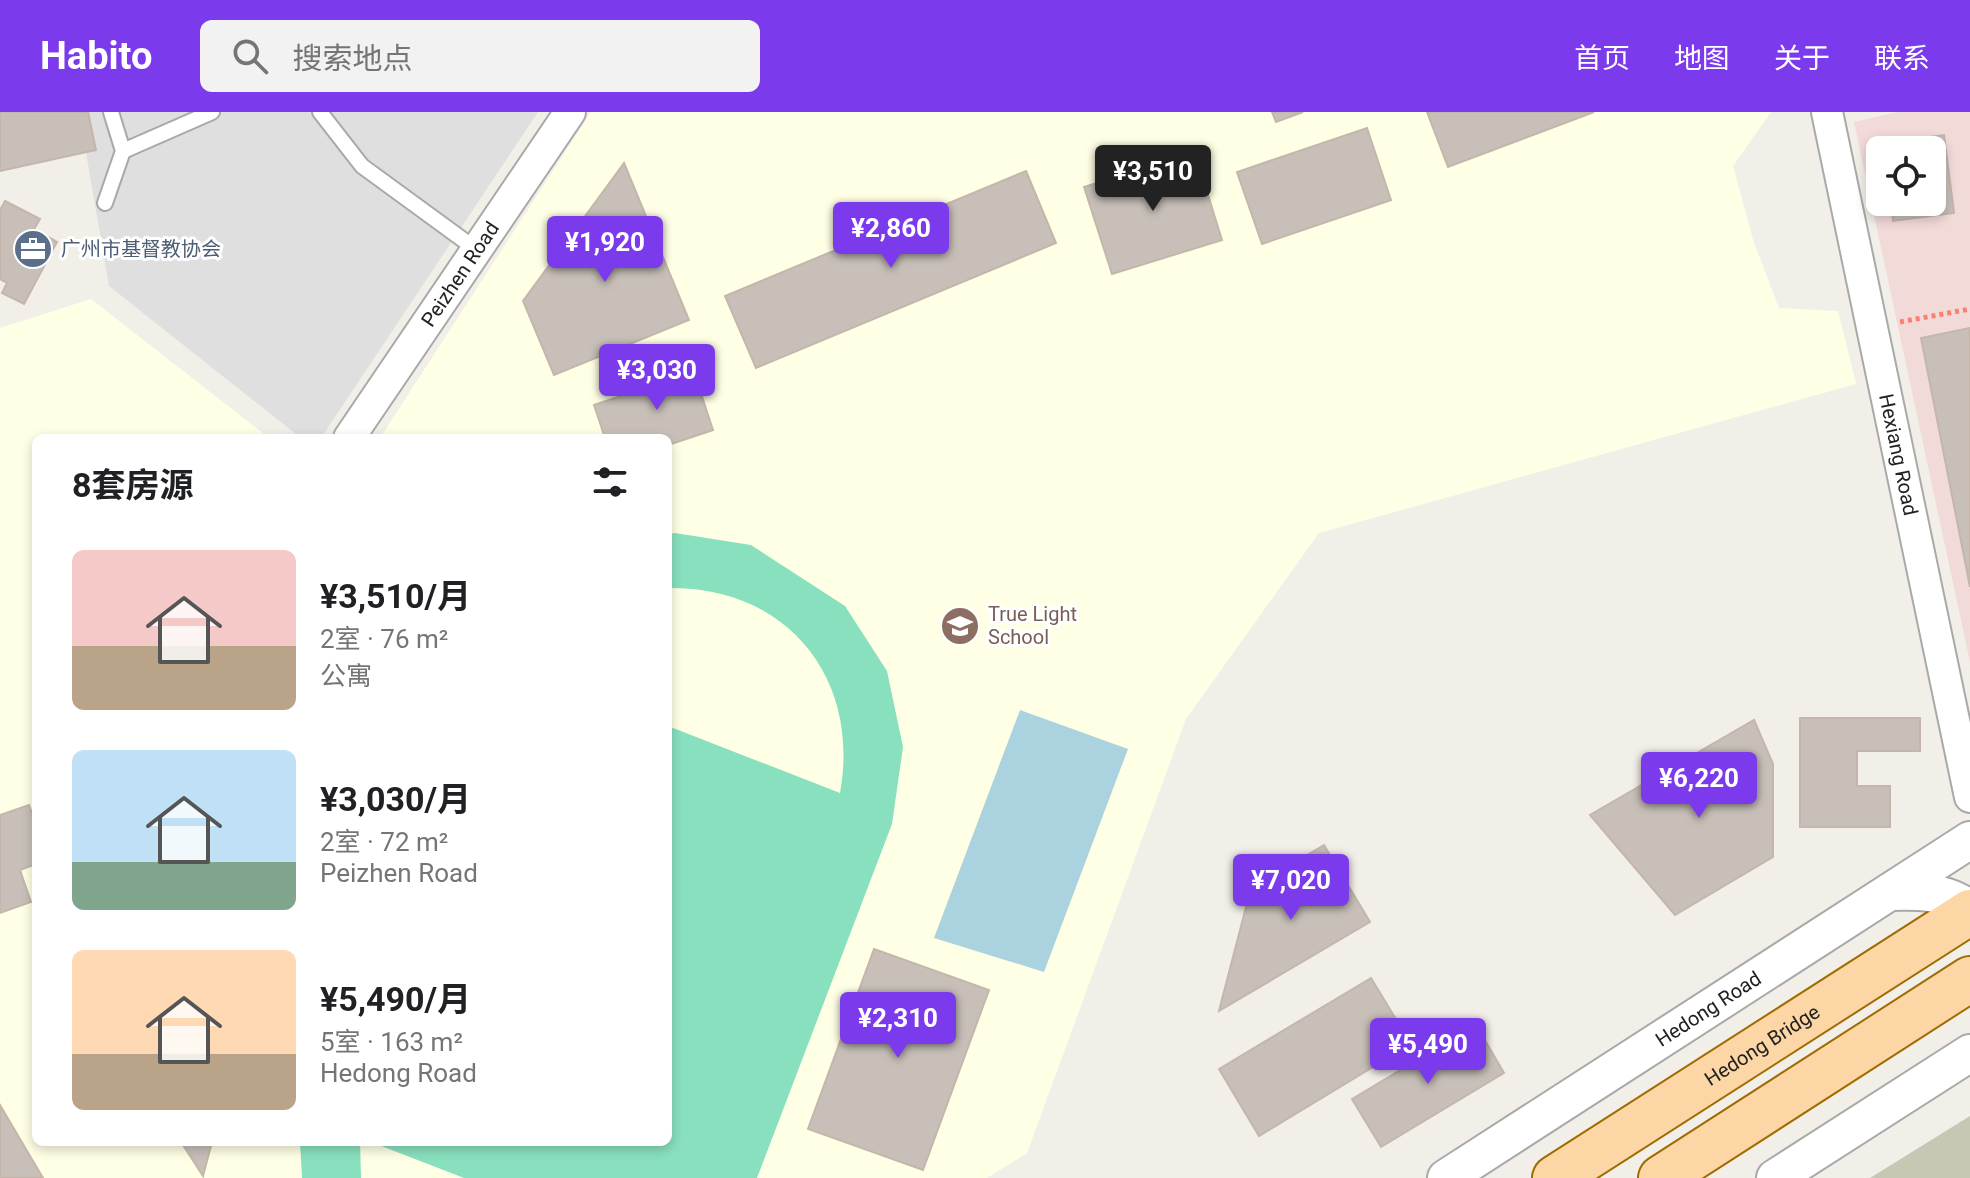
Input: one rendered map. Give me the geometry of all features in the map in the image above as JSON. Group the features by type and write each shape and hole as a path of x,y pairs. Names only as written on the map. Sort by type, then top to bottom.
{"main road":[{"name":"Hedong Bridge","path":"1555,1178 1970,910"},
{"path":"1661,1178 1970,979"}],"street":[{"name":"Peizhen Road","path":"352,434 570,112"},
{"name":"Hexiang Road","path":"1827,112 1970,797"},
{"name":"Hedong Road","path":"1446,1178 1970,840"},
{"path":"1890,892 1921,891 1942,895 1970,910"},
{"path":"1775,1178 1970,1053"}],"lane":[{"path":"105,203 123,151 111,112"},
{"path":"123,151 212,112"},
{"path":"320,112 362,166 477,250"}],"path":[{"path":"1872,328 1970,309"}],"shaded area":[{"path":"79,112 538,112 324,434 296,434 109,286"},
{"name":"True Light School","path":"591,112 1771,112 1733,166 1754,243 1779,308 1838,311 1856,384 1319,533 1186,719 1027,1153 987,1178 0,1178 0,328 91,299 264,434 32,434 32,1146 672,1146 672,434 383,434"},
{"path":"1898,112 1970,112 1970,662 1874,216 1946,216 1946,136 1866,136 1866,178 1854,122"},
{"path":"1970,1116 1970,1178 1870,1178"}],"green space":[{"path":"672,533 751,545 845,606 887,671 903,747 892,824 757,1178 464,1178 381,1146 672,1146 672,728 840,793 843,751 839,712 826,677 806,646 780,621 748,603 710,591 672,588"},
{"path":"300,1146 360,1146 361,1178 302,1178"}],"water":[{"path":"1020,710 1128,749 1044,972 934,938"}],"building":[{"path":"0,112 88,112 96,150 0,171"},
{"path":"1272,112 1303,112 1276,122"},
{"path":"1427,112 1594,112 1448,167"},
{"path":"1367,128 1391,200 1262,244 1237,172"},
{"path":"1946,151 1954,213 1946,214"},
{"path":"1195,153 1222,240 1112,274 1084,187"},
{"path":"624,163 689,320 554,375 523,301"},
{"path":"1026,171 1056,243 756,368 725,296"},
{"path":"5,201 40,219 34,229 57,242 24,304 2,293 7,283 0,279 0,210"},
{"path":"1892,216 1931,216 1893,221"},
{"path":"1970,328 1970,587 1921,338"},
{"path":"694,372 713,430 672,444 672,434 604,434 594,405"},
{"path":"1800,718 1920,718 1920,751 1857,751 1857,786 1890,786 1890,827 1800,827"},
{"path":"1754,720 1773,764 1773,857 1675,915 1590,815"},
{"path":"29,805 32,814 32,866 20,870 31,902 0,913 0,815"},
{"path":"1324,845 1370,922 1219,1011 1251,888"},
{"path":"874,949 989,990 923,1170 808,1129"},
{"path":"1371,978 1411,1044 1259,1136 1219,1069"},
{"path":"1476,1025 1504,1073 1381,1147 1352,1099"},
{"path":"0,1105 43,1178 0,1178"},
{"path":"184,1146 211,1146 203,1176"}],"place":[{"name":"广州市基督教协会","path":"33,249"},
{"name":"True Light School","path":"960,626"}]}
